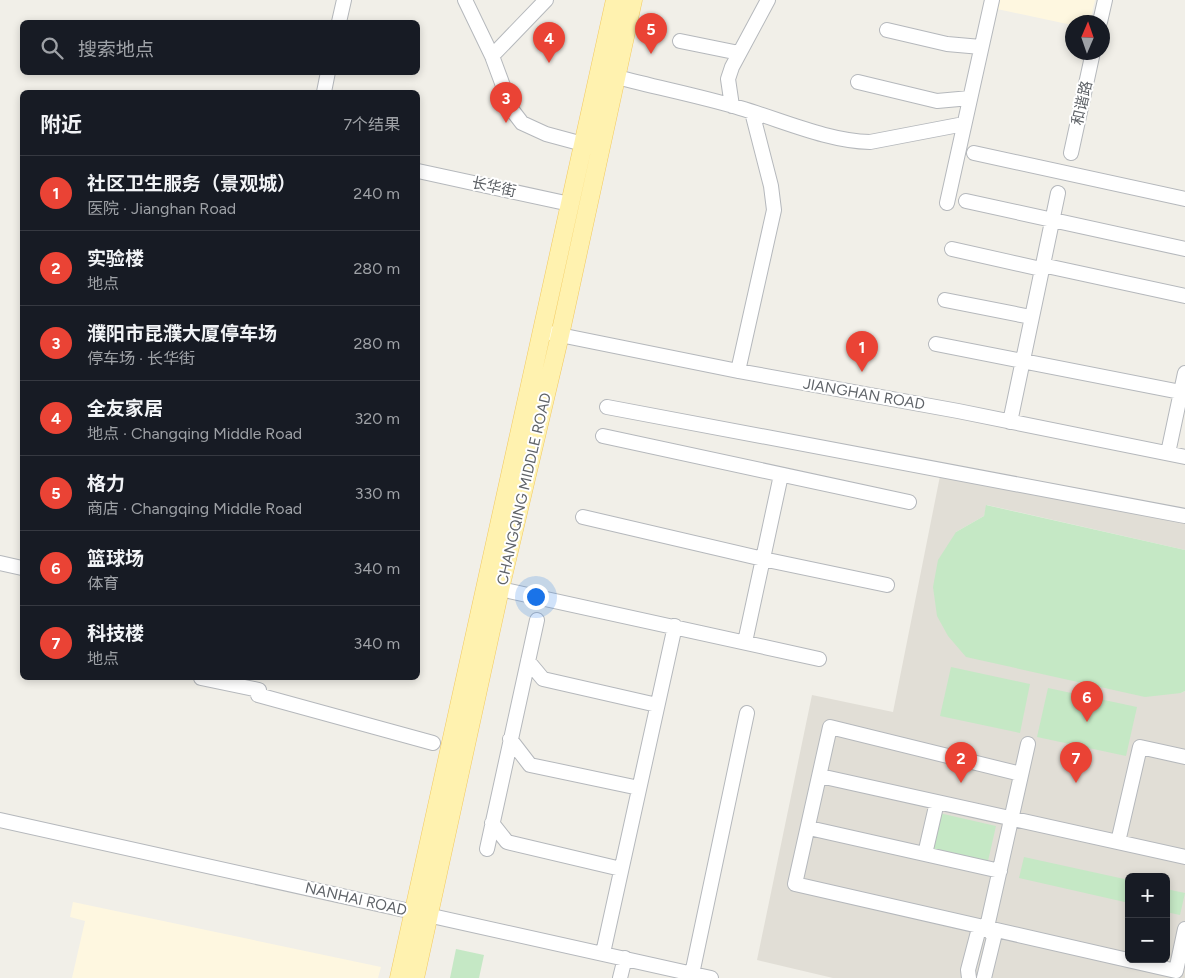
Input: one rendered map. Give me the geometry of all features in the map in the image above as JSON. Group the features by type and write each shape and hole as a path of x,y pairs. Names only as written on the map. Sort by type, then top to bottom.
{"main road":[{"name":"CHANGQING MIDDLE ROAD","path":"416,978 421,914 542,331 615,0"},
{"name":"CHANGQING MIDDLE ROAD","path":"399,978 421,914 500,589 560,335 634,0"}],"street":[{"path":"339,20 344,0"},
{"path":"465,0 492,56 512,110 522,123 546,134 583,144"},
{"path":"492,56 546,0"},
{"path":"732,106 728,79 732,67 768,0"},
{"path":"947,203 992,0"},
{"path":"1102,15 1105,0"},
{"path":"887,30 947,44 981,47"},
{"path":"680,41 739,53"},
{"name":"和谐路","path":"1071,153 1092,60"},
{"path":"324,90 327,75"},
{"path":"617,77 732,106 855,142 870,142 964,124"},
{"path":"858,82 937,101 970,98"},
{"path":"738,371 774,210 771,186 752,112"},
{"path":"974,153 1185,200"},
{"name":"长华街","path":"420,171 570,204"},
{"path":"1010,422 1058,193"},
{"path":"966,202 1185,249"},
{"path":"952,249 1185,296"},
{"path":"944,300 1031,317"},
{"name":"JIANGHAN ROAD","path":"542,331 738,371 1185,457"},
{"path":"936,344 1183,392"},
{"path":"1168,453 1183,392 1185,373"},
{"path":"607,407 1185,516"},
{"path":"603,436 908,502"},
{"path":"745,642 781,475"},
{"path":"583,517 763,559 887,585"},
{"path":"0,563 20,568"},
{"path":"500,589 819,659"},
{"path":"487,849 537,620"},
{"path":"603,954 675,626"},
{"path":"528,661 542,679 657,705"},
{"path":"211,680 259,690 258,695 433,743"},
{"path":"692,974 747,713"},
{"path":"1021,774 830,727 795,884 1176,971 1185,929"},
{"path":"510,739 530,765 638,788"},
{"path":"969,978 968,970 978,932 987,927 1028,744"},
{"path":"1118,842 1140,747 1185,757"},
{"path":"820,776 1185,857"},
{"path":"925,854 937,802"},
{"name":"NANHAI ROAD","path":"0,820 711,978"},
{"path":"492,823 506,842 621,869"},
{"path":"809,828 1000,871"},
{"path":"984,978 994,937 987,927"},
{"path":"620,978 624,958"}],"shaded area":[{"path":"999,0 1095,0 1092,15 1065,15 1065,24 997,9"},
{"path":"940,476 1185,520 1185,550 987,505 984,516 956,532 1181,693 1185,691 1185,978 833,978 757,960 812,695 893,712"},
{"path":"73,902 381,967 378,978 72,978 85,921 70,917"}],"green space":[{"path":"986,505 1185,550 1185,691 1145,697 966,657 948,636 937,616 933,587 938,560 956,532 984,516"},
{"path":"951,667 1030,684 1020,733 940,716"},
{"path":"1048,688 1137,707 1126,756 1037,737"},
{"path":"939,813 996,826 988,861 931,849"},
{"path":"1024,857 1125,879 1125,902 1019,878"},
{"path":"1170,890 1185,893 1180,915 1170,913"},
{"path":"456,949 484,955 479,978 450,978"}],"place":[{"name":"格力","path":"651,54"},
{"name":"全友家居","path":"549,63"},
{"name":"濮阳市昆濮大厦停车场","path":"506,123"},
{"name":"社区卫生服务（景观城）","path":"862,372"},
{"name":"篮球场","path":"1087,722"},
{"name":"实验楼","path":"961,783"},
{"name":"科技楼","path":"1076,783"}]}
